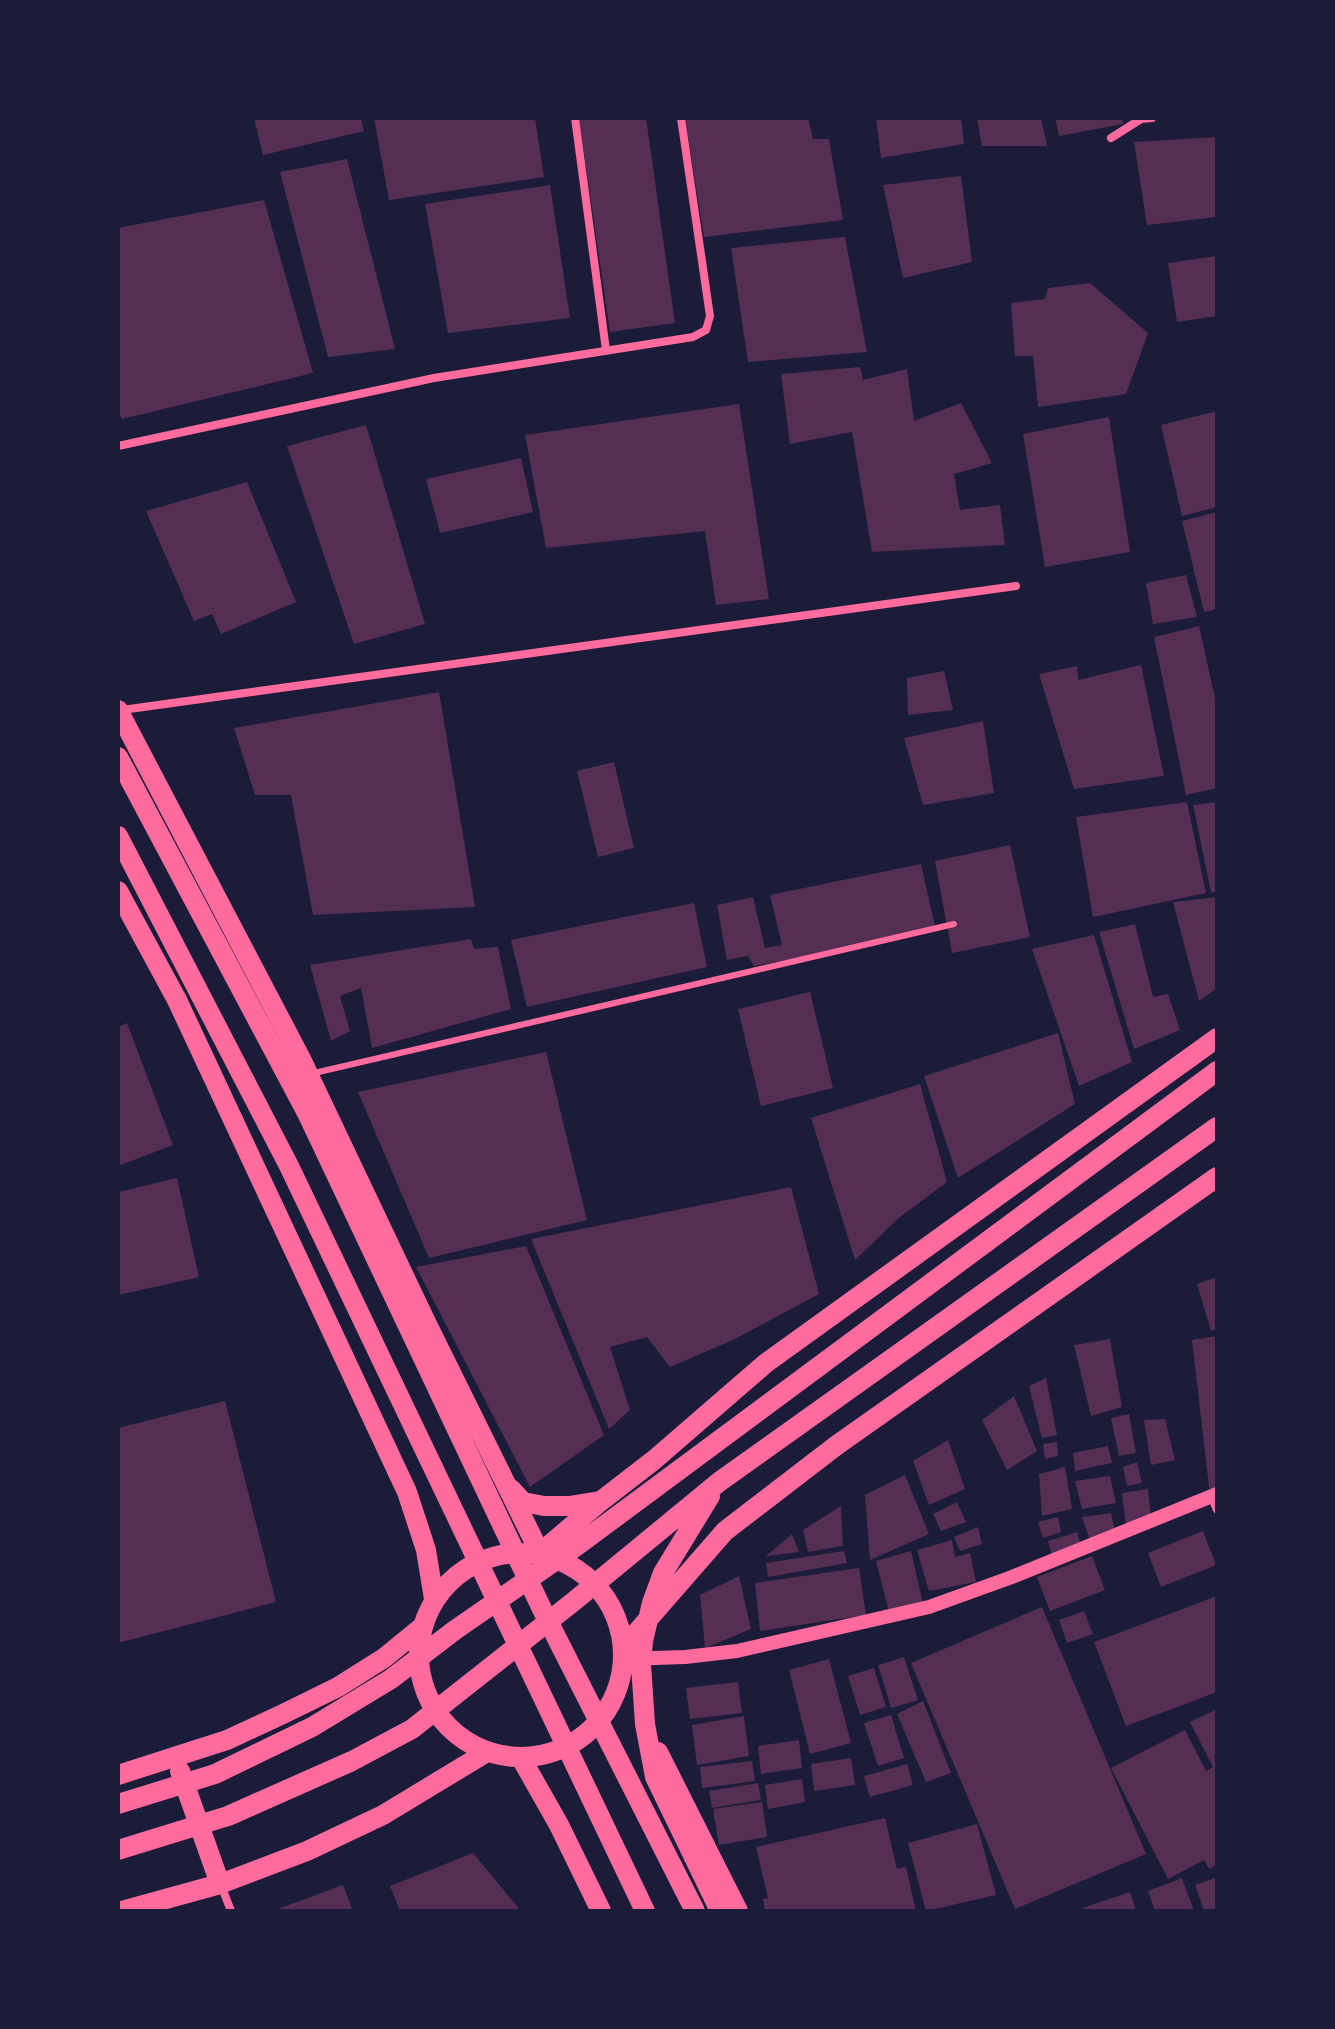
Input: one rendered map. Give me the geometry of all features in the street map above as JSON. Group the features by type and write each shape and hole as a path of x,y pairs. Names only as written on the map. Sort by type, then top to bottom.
{"main road":[{"path":"118,710 309,1075 540,1553"},
{"path":"118,757 307,1113 541,1607 695,1911"},
{"path":"118,836 289,1166 645,1911"},
{"path":"118,891 177,1000 407,1492 426,1550 434,1599"},
{"path":"540,1553 766,1363 1217,1038"},
{"path":"118,1804 215,1774 312,1727 391,1679 455,1630 578,1545 1217,1071"},
{"path":"118,1850 228,1816 352,1761 412,1729 719,1482 1217,1127"},
{"path":"738,1911 623,1661 619,1622 606,1597 588,1577 566,1561 540,1553 509,1552 480,1560 454,1576 434,1599 422,1627 419,1658 424,1688 438,1715 460,1738 487,1752 521,1758 544,1755 566,1747 586,1735 602,1718 614,1698 623,1661 725,1531 837,1445 1217,1177"},
{"path":"719,1482 663,1573 652,1603 641,1665 645,1724 655,1777 720,1911"},
{"path":"505,1483 523,1502 544,1506 601,1501"},
{"path":"118,1775 227,1740 338,1687 384,1658 422,1627"},
{"path":"122,1911 220,1884 307,1851 383,1815 487,1752"},
{"path":"175,1758 220,1884"},
{"path":"521,1758 559,1825 601,1911"}],"street":[{"path":"575,118 606,350"},
{"path":"118,446 434,378 693,337 706,330 710,316 681,118"},
{"path":"1111,138 1141,119 1152,118"},
{"path":"118,710 1016,586"},
{"path":"623,1661 737,1651 929,1607 1215,1500"},
{"path":"220,1884 231,1911"}],"lane":[{"path":"309,1075 954,924"}],"building":[{"path":"254,118 361,118 364,131 263,155"},
{"path":"374,118 535,118 544,177 389,200"},
{"path":"579,118 646,118 675,323 610,332"},
{"path":"685,118 808,118 813,139 829,139 843,220 704,237"},
{"path":"876,118 961,118 964,144 881,158"},
{"path":"977,118 1041,118 1047,146 982,146"},
{"path":"1055,118 1122,118 1123,124 1059,136"},
{"path":"1217,137 1217,217 1147,225 1134,142"},
{"path":"347,159 395,349 328,357 280,172"},
{"path":"961,176 972,262 903,278 883,185"},
{"path":"550,185 570,318 448,333 425,204"},
{"path":"264,200 313,373 122,419 118,412 118,228"},
{"path":"845,237 867,352 748,362 731,248"},
{"path":"1217,256 1217,316 1177,322 1168,263"},
{"path":"1090,283 1148,333 1126,394 1038,407 1033,356 1015,356 1011,303 1045,299 1048,288"},
{"path":"860,367 863,380 907,369 914,421 961,403 992,463 954,474 960,510 1000,505 1005,545 872,552 852,432 790,444 781,374"},
{"path":"739,404 769,599 716,605 705,531 546,548 525,435"},
{"path":"1217,411 1217,507 1182,516 1161,425"},
{"path":"1109,417 1130,552 1045,567 1023,434"},
{"path":"366,425 425,624 354,644 287,446"},
{"path":"521,458 533,512 440,533 426,479"},
{"path":"247,482 296,602 221,634 212,614 194,621 146,511"},
{"path":"1217,512 1217,609 1204,612 1182,521"},
{"path":"1186,575 1197,617 1153,624 1146,583"},
{"path":"1199,626 1217,707 1217,788 1186,795 1154,637"},
{"path":"1141,665 1164,776 1074,789 1039,674 1077,666 1078,680"},
{"path":"944,671 953,710 908,715 907,678"},
{"path":"439,692 475,907 313,915 291,795 255,795 234,728"},
{"path":"983,721 994,793 923,805 904,738"},
{"path":"614,762 634,848 598,857 577,771"},
{"path":"1187,802 1206,893 1093,917 1076,817"},
{"path":"1217,802 1217,892 1211,892 1193,805"},
{"path":"1010,845 1030,937 952,953 935,861"},
{"path":"921,864 936,931 754,966 748,956 727,960 717,905 753,897 765,948 782,945 770,895"},
{"path":"1217,897 1217,988 1199,1001 1173,902"},
{"path":"694,903 707,967 527,1007 511,940"},
{"path":"1135,924 1153,997 1168,994 1180,1030 1134,1049 1099,932"},
{"path":"1094,935 1132,1062 1079,1086 1032,949"},
{"path":"471,939 474,949 498,947 511,1009 372,1048 361,988 340,996 350,1031 331,1041 310,965"},
{"path":"810,992 833,1088 761,1106 738,1009"},
{"path":"127,1023 173,1145 118,1166 118,1027"},
{"path":"1058,1033 1075,1104 958,1178 924,1076"},
{"path":"546,1052 587,1220 429,1258 358,1092"},
{"path":"920,1084 947,1182 900,1217 855,1260 811,1118"},
{"path":"177,1178 199,1277 118,1295 118,1192"},
{"path":"791,1187 819,1294 733,1340 670,1367 647,1337 610,1347 630,1410 609,1429 531,1239"},
{"path":"526,1246 604,1435 530,1487 416,1267"},
{"path":"1217,1277 1217,1329 1211,1331 1197,1284"},
{"path":"1217,1336 1217,1493 1210,1495 1192,1340"},
{"path":"1110,1339 1122,1407 1091,1416 1074,1345"},
{"path":"1046,1378 1057,1435 1042,1438 1029,1386"},
{"path":"1014,1396 1037,1451 1007,1470 982,1420"},
{"path":"225,1401 276,1602 118,1643 118,1428"},
{"path":"1129,1414 1136,1453 1119,1456 1111,1418"},
{"path":"1165,1419 1175,1460 1151,1465 1144,1420"},
{"path":"948,1440 965,1489 929,1505 913,1461"},
{"path":"1057,1442 1058,1456 1045,1459 1043,1444"},
{"path":"1108,1446 1112,1463 1075,1471 1073,1453"},
{"path":"1137,1462 1142,1483 1127,1486 1123,1467"},
{"path":"1065,1467 1072,1509 1042,1516 1039,1474"},
{"path":"905,1475 929,1534 870,1560 865,1495"},
{"path":"1110,1476 1116,1503 1082,1509 1075,1481"},
{"path":"1148,1489 1151,1519 1126,1527 1122,1493"},
{"path":"957,1502 966,1522 941,1531 933,1514"},
{"path":"841,1506 843,1546 808,1552 803,1530"},
{"path":"1111,1513 1116,1535 1091,1543 1082,1517"},
{"path":"1058,1517 1061,1532 1043,1538 1038,1522"},
{"path":"978,1527 982,1544 960,1551 954,1537"},
{"path":"1203,1531 1216,1565 1161,1587 1148,1553"},
{"path":"1077,1532 1081,1546 1053,1559 1048,1541"},
{"path":"792,1534 799,1552 766,1556"},
{"path":"952,1540 955,1557 970,1553 976,1582 929,1591 917,1550"},
{"path":"844,1551 847,1563 768,1577 766,1563"},
{"path":"911,1551 923,1604 889,1612 876,1561"},
{"path":"1092,1556 1105,1590 1050,1611 1037,1577"},
{"path":"859,1568 866,1615 760,1631 755,1583"},
{"path":"739,1576 751,1629 705,1648 700,1595"},
{"path":"1217,1596 1217,1692 1126,1726 1094,1642"},
{"path":"1042,1607 1146,1854 1015,1909 911,1663"},
{"path":"1084,1611 1093,1634 1067,1643 1059,1620"},
{"path":"904,1657 918,1700 891,1708 878,1665"},
{"path":"829,1659 851,1743 810,1754 789,1670"},
{"path":"874,1668 886,1707 860,1715 848,1676"},
{"path":"738,1682 742,1713 690,1719 686,1688"},
{"path":"923,1701 951,1773 926,1782 897,1714"},
{"path":"1217,1709 1217,1865 1209,1869 1204,1860 1168,1879 1111,1768 1185,1730 1206,1771 1213,1767 1190,1722"},
{"path":"891,1715 904,1758 878,1766 864,1723"},
{"path":"744,1716 749,1756 697,1765 692,1725"},
{"path":"799,1740 802,1768 761,1774 758,1746"},
{"path":"851,1758 855,1785 814,1791 811,1764"},
{"path":"752,1761 755,1781 702,1788 700,1767"},
{"path":"907,1764 913,1785 870,1797 864,1776"},
{"path":"802,1779 805,1802 768,1809 765,1785"},
{"path":"758,1783 761,1800 712,1808 709,1791"},
{"path":"762,1802 767,1837 719,1845 713,1809"},
{"path":"885,1818 897,1869 906,1867 916,1911 765,1911 763,1899 768,1898 756,1847"},
{"path":"977,1824 996,1895 926,1911 908,1843"},
{"path":"473,1853 521,1911 400,1911 390,1886"},
{"path":"1217,1877 1217,1911 1204,1911 1195,1885"},
{"path":"1182,1878 1194,1911 1155,1911 1148,1891"},
{"path":"343,1885 353,1911 272,1911"},
{"path":"1130,1892 1136,1911 1077,1911 1077,1910"}]}
